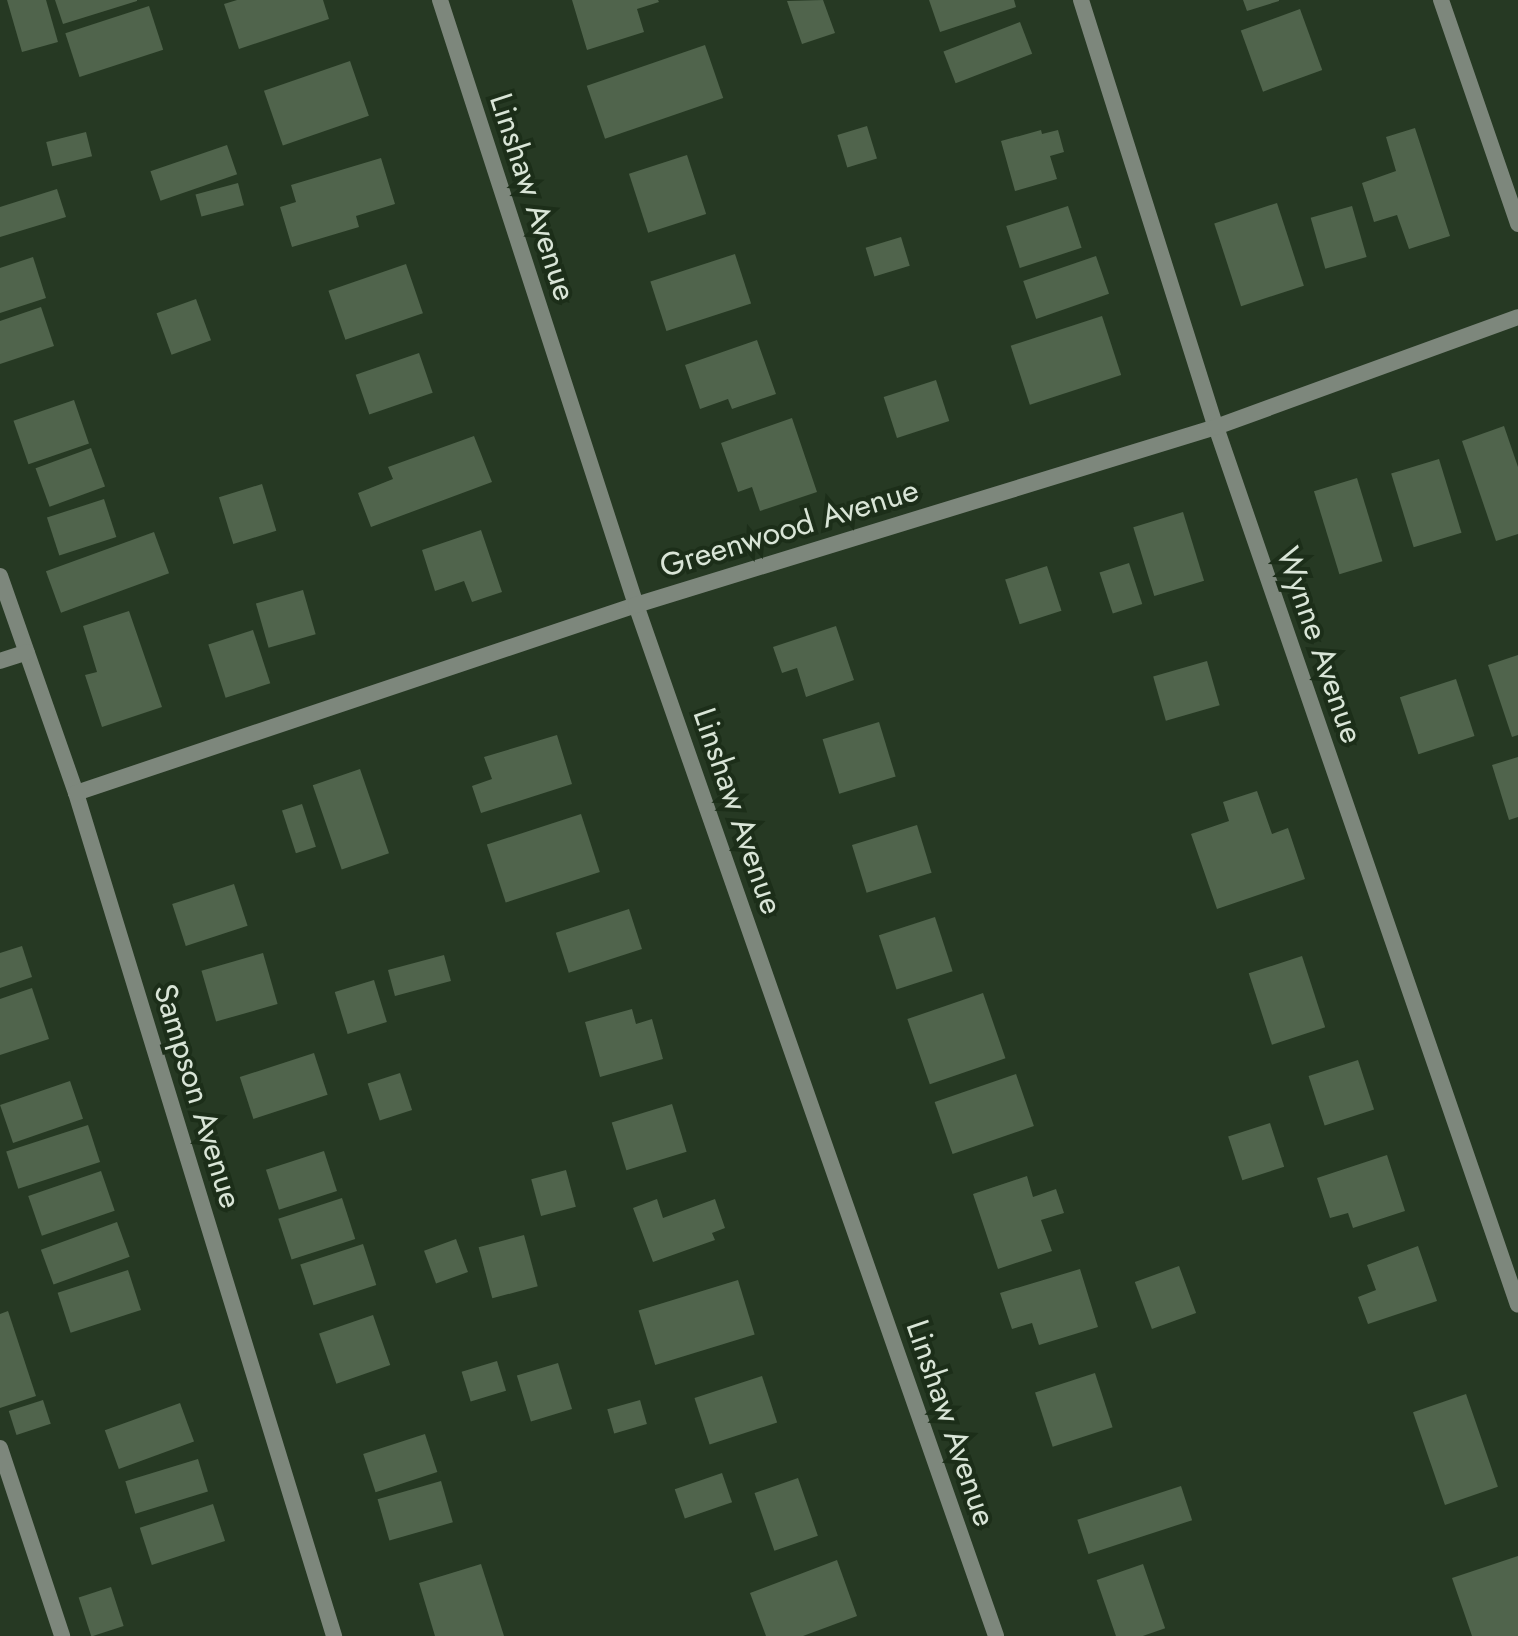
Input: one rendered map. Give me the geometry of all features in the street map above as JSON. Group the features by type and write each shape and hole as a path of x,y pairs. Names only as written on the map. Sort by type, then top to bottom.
{"street":[{"name":"Linshaw Avenue","path":"440,0 636,605 996,1636"},
{"name":"Wynne Avenue","path":"1081,0 1216,427 1518,1305"},
{"path":"1441,0 1518,224"},
{"name":"Greenwood Avenue","path":"76,793 636,605 1216,427 1518,317"},
{"name":"Sampson Avenue","path":"0,576 76,793 334,1636"},
{"path":"0,661 27,652"},
{"path":"0,1448 62,1636"}],"building":[{"path":"7,0 46,0 58,42 22,52"},
{"path":"55,0 137,0 137,1 63,24"},
{"path":"237,0 323,0 329,19 239,49 224,4"},
{"path":"572,0 659,2 637,9 644,32 587,50"},
{"path":"823,0 835,33 802,44 787,1"},
{"path":"929,0 1014,0 1016,7 940,32"},
{"path":"1243,0 1279,0 1279,1 1247,11"},
{"path":"149,6 163,50 80,77 65,33"},
{"path":"1300,9 1322,70 1263,92 1241,31"},
{"path":"1020,22 1032,54 956,83 943,51"},
{"path":"705,45 723,98 605,139 587,86"},
{"path":"350,61 369,116 283,145 264,91"},
{"path":"867,126 877,159 847,168 837,135"},
{"path":"1415,128 1450,236 1409,249 1397,215 1374,222 1362,183 1396,171 1386,137"},
{"path":"1041,130 1042,134 1058,130 1064,152 1050,156 1057,179 1015,191 1001,141"},
{"path":"86,132 92,156 52,166 46,142"},
{"path":"227,145 237,174 161,201 150,171"},
{"path":"687,155 706,214 648,233 629,174"},
{"path":"381,158 395,204 356,216 359,227 292,247 280,207 296,202 291,185"},
{"path":"238,183 244,205 201,217 195,194"},
{"path":"57,189 66,217 0,237 0,207"},
{"path":"1277,203 1304,286 1241,306 1214,223"},
{"path":"1068,206 1082,248 1020,268 1006,226"},
{"path":"1352,206 1367,257 1325,269 1311,218"},
{"path":"901,237 910,266 874,277 866,248"},
{"path":"735,254 751,303 666,331 650,282"},
{"path":"1096,256 1109,294 1036,319 1023,281"},
{"path":"33,257 46,298 0,313 0,268"},
{"path":"406,264 423,313 345,340 328,291"},
{"path":"196,299 211,340 172,355 157,313"},
{"path":"41,307 54,346 0,364 0,321"},
{"path":"1102,316 1121,375 1030,405 1011,346"},
{"path":"757,340 776,394 732,409 728,399 700,409 685,365"},
{"path":"419,353 433,393 369,415 356,375"},
{"path":"936,380 949,421 897,438 884,397"},
{"path":"74,400 89,443 28,464 13,421"},
{"path":"792,418 817,492 760,511 752,487 738,492 721,443"},
{"path":"1504,426 1518,467 1518,534 1496,541 1462,441"},
{"path":"474,436 492,482 371,527 358,493 393,479 388,467"},
{"path":"91,448 105,487 50,507 36,468"},
{"path":"1439,459 1462,533 1414,547 1391,474"},
{"path":"1357,478 1382,561 1339,574 1314,491"},
{"path":"262,484 276,531 233,544 219,497"},
{"path":"104,499 116,537 59,556 47,518"},
{"path":"1183,512 1204,581 1154,596 1133,527"},
{"path":"481,530 502,592 472,602 464,581 435,591 422,550"},
{"path":"154,532 169,573 61,613 46,571"},
{"path":"1129,563 1142,604 1113,613 1100,573"},
{"path":"1047,566 1062,611 1020,624 1005,580"},
{"path":"303,590 316,634 269,648 256,604"},
{"path":"129,611 162,707 102,727 85,675 97,672 83,626"},
{"path":"836,626 854,680 806,697 797,668 782,673 773,647"},
{"path":"253,630 270,683 226,698 208,645"},
{"path":"1518,655 1518,735 1512,737 1488,665"},
{"path":"1207,661 1220,705 1166,721 1153,676"},
{"path":"1456,679 1475,736 1418,754 1400,697"},
{"path":"879,722 896,777 839,794 823,739"},
{"path":"557,735 572,784 481,813 472,786 492,779 484,757"},
{"path":"1518,757 1518,817 1509,820 1492,765"},
{"path":"360,769 389,853 342,869 313,785"},
{"path":"1257,791 1272,834 1288,828 1305,879 1217,909 1191,834 1229,821 1223,802"},
{"path":"302,804 316,847 296,853 282,810"},
{"path":"581,814 600,872 506,903 487,845"},
{"path":"917,825 932,873 867,893 852,845"},
{"path":"234,884 248,926 186,946 172,904"},
{"path":"629,909 642,949 569,973 556,933"},
{"path":"935,917 953,971 897,989 879,935"},
{"path":"22,946 32,977 0,988 0,953"},
{"path":"263,953 278,1004 216,1022 201,971"},
{"path":"444,955 451,981 395,996 388,970"},
{"path":"1302,956 1325,1027 1272,1045 1249,973"},
{"path":"374,980 387,1022 348,1034 335,992"},
{"path":"32,988 49,1039 0,1055 0,999"},
{"path":"983,993 1005,1058 930,1084 907,1019"},
{"path":"632,1009 636,1024 652,1019 663,1059 600,1077 585,1022"},
{"path":"314,1053 328,1095 253,1119 240,1077"},
{"path":"1358,1060 1374,1109 1325,1126 1309,1076"},
{"path":"400,1073 412,1110 380,1121 368,1084"},
{"path":"1016,1074 1034,1126 953,1154 935,1102"},
{"path":"70,1081 83,1119 13,1143 0,1105"},
{"path":"672,1104 687,1152 626,1170 612,1122"},
{"path":"1270,1123 1284,1167 1242,1180 1228,1137"},
{"path":"88,1125 100,1162 18,1189 6,1152"},
{"path":"324,1151 337,1191 279,1210 266,1170"},
{"path":"1387,1155 1405,1211 1353,1228 1348,1213 1330,1218 1317,1178"},
{"path":"566,1170 576,1207 541,1216 531,1179"},
{"path":"101,1171 115,1211 42,1236 28,1196"},
{"path":"1027,1176 1033,1197 1056,1189 1064,1213 1041,1220 1052,1251 998,1269 973,1194"},
{"path":"342,1198 355,1239 292,1260 278,1219"},
{"path":"657,1199 663,1218 715,1199 725,1228 712,1233 715,1240 653,1262 633,1208"},
{"path":"117,1222 130,1257 54,1284 41,1250"},
{"path":"524,1235 538,1286 492,1298 479,1247"},
{"path":"456,1239 468,1272 436,1284 424,1251"},
{"path":"363,1244 376,1285 314,1305 300,1264"},
{"path":"1418,1246 1437,1301 1368,1324 1358,1297 1376,1290 1367,1265"},
{"path":"1179,1266 1196,1313 1152,1329 1135,1282"},
{"path":"1080,1269 1098,1327 1039,1345 1032,1323 1012,1329 1000,1293"},
{"path":"128,1270 141,1310 71,1333 58,1293"},
{"path":"738,1280 755,1335 655,1365 639,1310"},
{"path":"8,1311 36,1396 0,1408 0,1314"},
{"path":"373,1315 390,1365 336,1384 319,1334"},
{"path":"497,1361 506,1391 471,1401 462,1372"},
{"path":"558,1363 572,1409 531,1421 517,1376"},
{"path":"1095,1373 1113,1427 1053,1447 1035,1392"},
{"path":"762,1376 777,1423 710,1445 694,1398"},
{"path":"1466,1394 1498,1487 1445,1505 1413,1412"},
{"path":"43,1400 51,1424 16,1435 9,1411"},
{"path":"640,1400 647,1424 614,1433 607,1409"},
{"path":"180,1403 194,1442 119,1469 105,1430"},
{"path":"425,1434 437,1472 376,1492 363,1454"},
{"path":"198,1459 208,1492 135,1514 125,1481"},
{"path":"722,1473 732,1502 685,1519 675,1489"},
{"path":"798,1478 818,1536 774,1551 755,1493"},
{"path":"441,1481 453,1522 389,1541 378,1499"},
{"path":"1181,1486 1192,1520 1088,1554 1077,1520"},
{"path":"213,1504 225,1541 152,1565 140,1528"},
{"path":"1518,1556 1518,1636 1472,1636 1452,1578"},
{"path":"837,1560 857,1616 803,1636 766,1636 750,1593"},
{"path":"481,1564 504,1636 435,1636 419,1583"},
{"path":"1143,1564 1165,1628 1143,1636 1116,1636 1097,1580"},
{"path":"111,1587 124,1626 91,1636 79,1598"}]}
